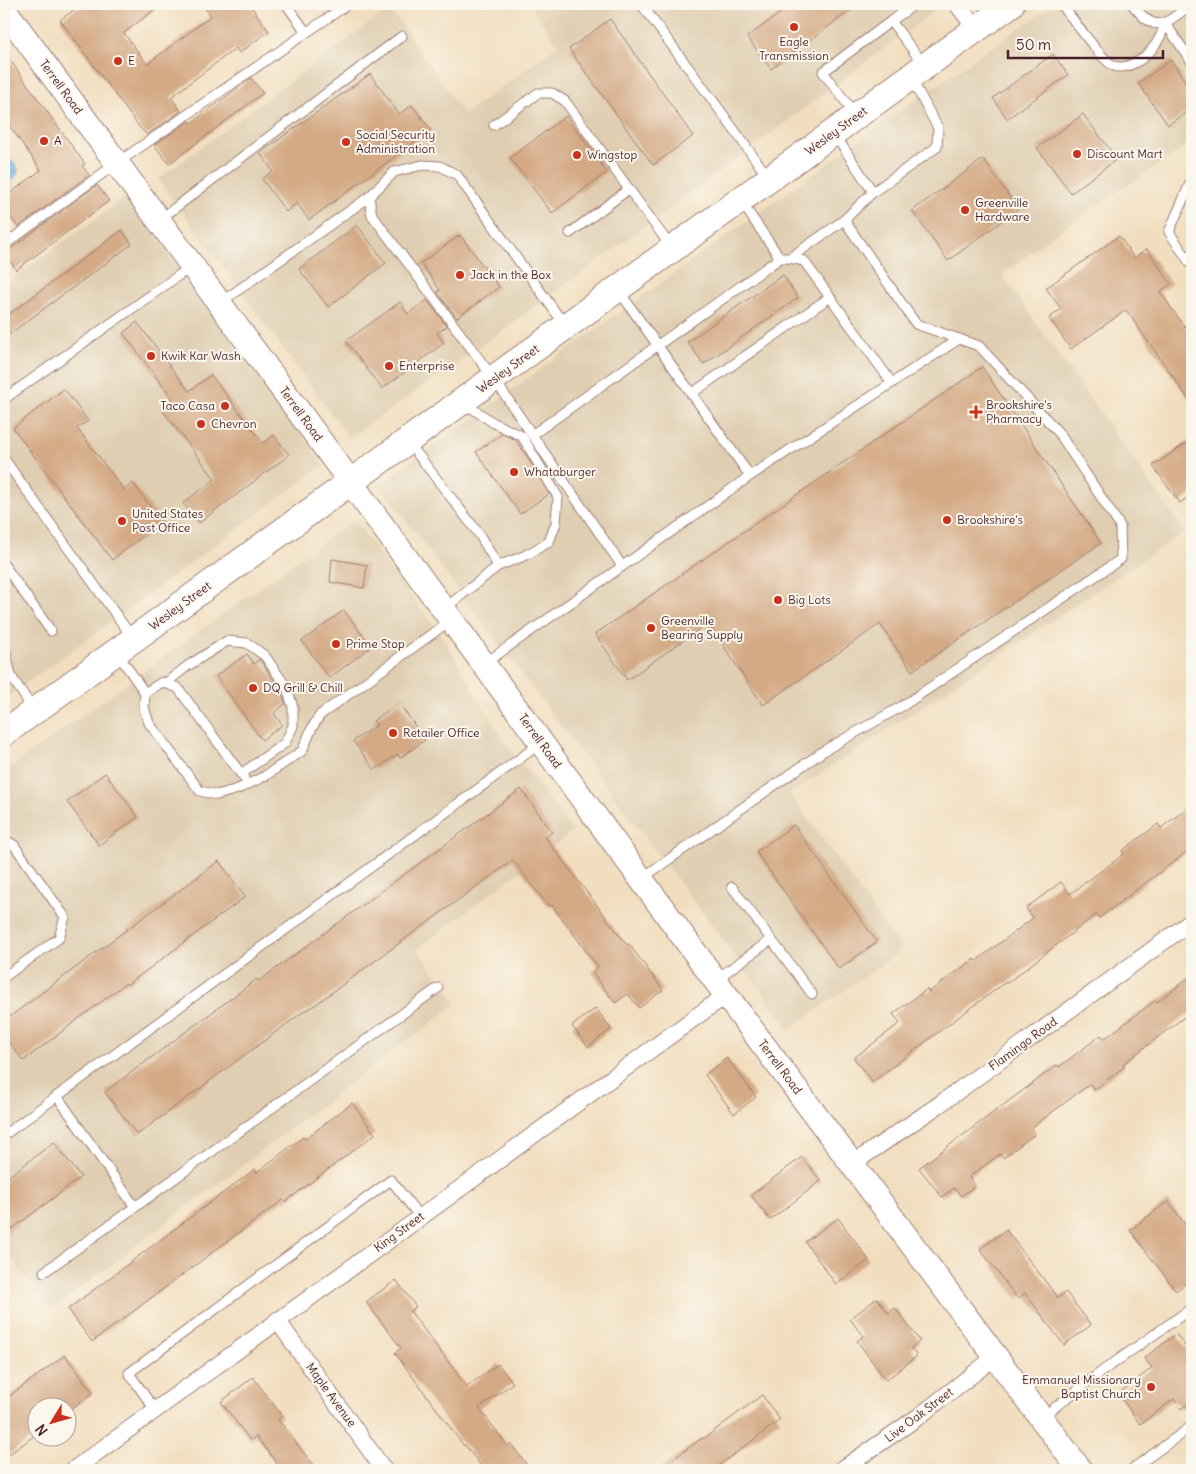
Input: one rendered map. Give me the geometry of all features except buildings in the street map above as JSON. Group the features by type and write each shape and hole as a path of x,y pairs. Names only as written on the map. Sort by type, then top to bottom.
{"main road":[{"name":"Wesley Street","path":"4,734 1011,4"}],"street":[{"path":"957,4 976,29"},
{"name":"Terrell Road","path":"7,9 192,266 720,988 1080,1470"},
{"name":"Flamingo Road","path":"852,1164 940,1104 1192,921"},
{"name":"King Street","path":"72,1470 420,1217 720,988"},
{"name":"Maple Avenue","path":"277,1320 384,1470"},
{"name":"Live Oak Street","path":"842,1470 918,1416 995,1357"}],"lane":[{"path":"286,4 306,32"},
{"path":"4,245 117,163 348,4"},
{"path":"641,4 769,179"},
{"path":"856,116 823,72 913,4"},
{"path":"1061,4 1102,57 1112,66 1124,67 1134,64 1147,56 1162,35 1165,23"},
{"path":"1132,4 1149,22 1158,24 1165,23 1192,4"},
{"path":"790,258 844,220 873,192 938,147 938,128 918,72 891,21"},
{"path":"1165,23 1192,62"},
{"path":"159,220 402,36"},
{"path":"494,125 538,93 552,93 565,101 673,249"},
{"path":"833,133 873,192"},
{"path":"220,304 368,197 394,172 422,165 440,166 457,175 566,326"},
{"path":"1192,180 1170,232 1192,266"},
{"path":"570,233 629,189"},
{"path":"368,197 372,215 494,379 622,566"},
{"path":"740,200 780,258"},
{"path":"641,879 825,750 904,705 1121,559 1120,526 1059,433 979,346 916,324 844,220"},
{"path":"532,435 780,258 804,261 892,383"},
{"path":"4,398 192,266"},
{"path":"617,289 750,476"},
{"path":"692,394 830,297"},
{"path":"484,664 750,476 959,339"},
{"path":"4,459 125,646 145,692 144,707 149,723 200,791 217,795 238,789 265,776 302,751 320,715 448,614 498,566 524,556 549,542 556,523 558,497 522,436 494,423 462,402"},
{"path":"408,441 479,534 498,566"},
{"path":"4,565 51,631"},
{"path":"166,683 186,666 228,641 248,643 265,656 287,688 293,707 293,726 285,743 241,774"},
{"path":"4,645 6,666 34,712"},
{"path":"145,692 162,682 178,688 248,784"},
{"path":"4,1135 542,743"},
{"path":"4,839 14,845 65,917 59,938 4,977"},
{"path":"732,887 812,994"},
{"path":"720,988 771,940"},
{"path":"44,1272 438,988"},
{"path":"57,1096 135,1207"},
{"path":"155,1410 129,1373 391,1180 420,1217"},
{"path":"1041,1418 1101,1372 1192,1308"},
{"path":"1131,1470 1192,1426"}],"shaded area":[{"path":"529,4 934,4 938,8 672,207 466,357 349,438 158,179 390,8 464,115 558,45"},
{"path":"1054,4 1192,4 1192,142 1052,236 1002,275 1185,532 790,794 902,950 790,1029 379,485 941,82"},
{"path":"127,196 324,465 4,699 4,285"},
{"path":"354,520 446,643 502,738 573,831 417,949 457,1003 51,1310 12,1259 4,1265 4,772"}],"water":[{"path":"4,162 14,163 18,172 11,182 9,193 4,197"}],"place":[{"name":"Eagle Transmission","path":"794,27"},
{"name":"E","path":"118,61"},
{"name":"A","path":"44,141"},
{"name":"Social Security Administration","path":"346,142"},
{"name":"Discount Mart","path":"1077,154"},
{"name":"Wingstop","path":"577,155"},
{"name":"Greenville Hardware","path":"965,210"},
{"name":"Jack in the Box","path":"460,275"},
{"name":"Kwik Kar Wash","path":"151,356"},
{"name":"Enterprise","path":"389,366"},
{"name":"Taco Casa","path":"225,406"},
{"name":"Brookshire's Pharmacy","path":"976,412"},
{"name":"Chevron","path":"201,424"},
{"name":"Whataburger","path":"514,472"},
{"name":"Brookshire's","path":"947,520"},
{"name":"United States Post Office","path":"122,521"},
{"name":"Big Lots","path":"778,600"},
{"name":"Greenville Bearing Supply","path":"651,628"},
{"name":"Prime Stop","path":"336,644"},
{"name":"DQ Grill & Chill","path":"253,688"},
{"name":"Retailer Office","path":"393,733"},
{"name":"Emmanuel Missionary Baptist Church","path":"1151,1387"}]}
